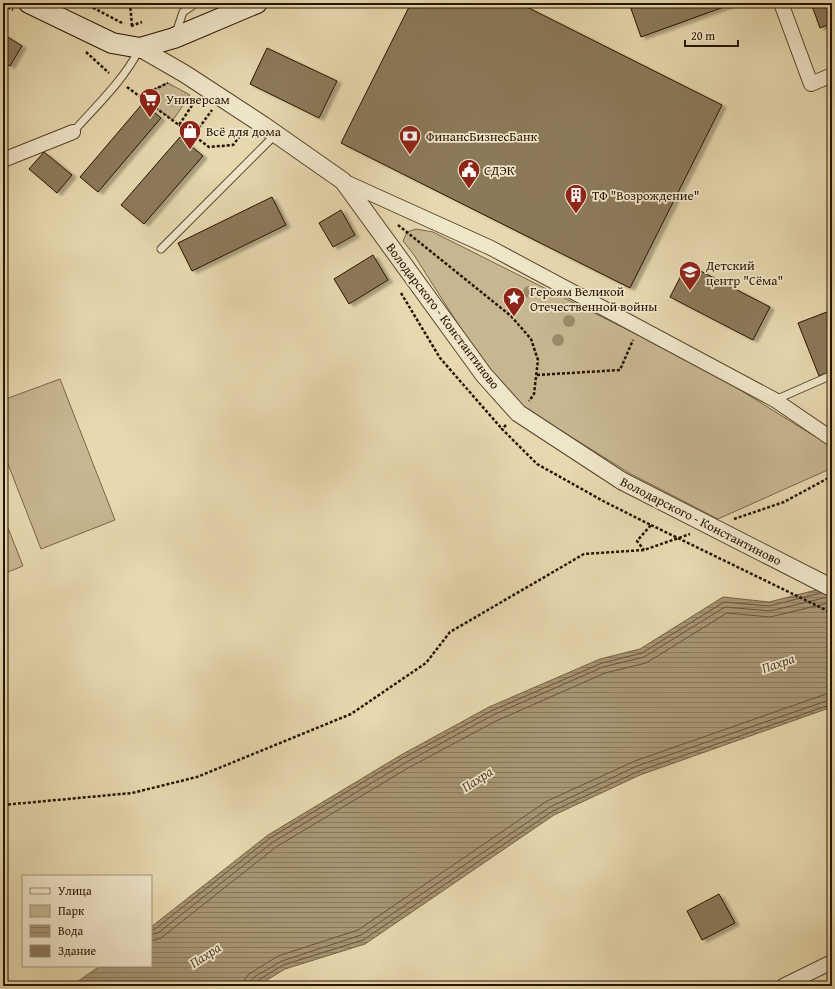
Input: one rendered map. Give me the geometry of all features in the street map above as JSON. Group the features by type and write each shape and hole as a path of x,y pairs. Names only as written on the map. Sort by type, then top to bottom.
{"main road":[{"path":"29,3 112,43 140,48 174,38 257,3"}],"street":[{"path":"781,3 811,84 832,75"},
{"name":"Володарского - Константиново","path":"140,48 185,74 272,138 343,181 484,375 518,413 622,481 832,588"},
{"path":"3,160 73,132"},
{"path":"343,181 491,248 775,400 832,439"},
{"path":"784,986 832,962"}],"lane":[{"path":"174,38 183,12 196,3"},
{"path":"73,132 132,63 140,48"},
{"path":"161,249 272,138"},
{"path":"775,400 832,375"}],"path":[{"path":"84,3 121,24 132,26 142,22"},
{"path":"130,3 132,26"},
{"path":"118,80 209,147 234,145 247,128 272,138"},
{"path":"162,80 174,86"},
{"path":"139,96 168,83"},
{"path":"179,125 197,98"},
{"path":"193,136 213,108 208,105"},
{"path":"395,223 511,316 531,339 538,360 534,394"},
{"path":"398,287 440,358 502,429 537,464 605,502 832,613"},
{"path":"537,375 620,370 639,327"},
{"path":"502,429 518,413"},
{"path":"733,519 784,502 832,476"},
{"path":"644,550 637,541 651,524"},
{"path":"3,805 132,793 197,777 351,714 426,663 450,632 584,554 644,550 696,532"}],"green space":[{"path":"168,83 190,95 173,120 139,96"},
{"path":"416,229 433,232 695,362 832,447 832,468 718,519 631,474 523,407 488,371 414,255 403,241 407,232"},
{"path":"60,379 115,520 41,549 3,451 3,400"},
{"path":"3,515 23,566 3,574"}],"water":[{"name":"Пахра","path":"832,586 832,707 640,775 554,815 365,944 285,969 257,986 71,986 99,967 152,967 152,926 268,835 401,755 489,707 600,659 640,649 723,597 769,602"}],"building":[{"name":"ТФ \"Возрождение\"","path":"411,3 519,3 722,105 630,288 341,143"},
{"path":"629,3 735,3 641,37"},
{"path":"811,3 832,3 832,23 820,28"},
{"path":"3,34 22,46 10,66 3,62"},
{"path":"267,48 337,81 319,118 250,84"},
{"path":"143,103 161,118 98,192 80,177"},
{"path":"180,137 203,156 144,224 121,205"},
{"path":"44,152 72,175 57,193 29,169"},
{"path":"272,197 286,225 192,271 178,243"},
{"path":"341,210 355,235 333,247 319,223"},
{"path":"373,255 388,280 349,304 334,279"},
{"path":"687,264 770,307 753,340 670,297"},
{"path":"832,310 832,371 819,376 798,323"},
{"path":"719,894 735,923 702,940 687,911"}],"place":[{"name":"Универсам","path":"150,118"},
{"name":"Всё для дома","path":"190,150"},
{"name":"ФинансБизнесБанк","path":"410,156"},
{"name":"СДЭК","path":"469,190"},
{"name":"ТФ \"Возрождение\"","path":"576,214"},
{"name":"Детский центр \"Сёма\"","path":"690,292"},
{"name":"Героям Великой Отечественной войны","path":"514,318"}]}
